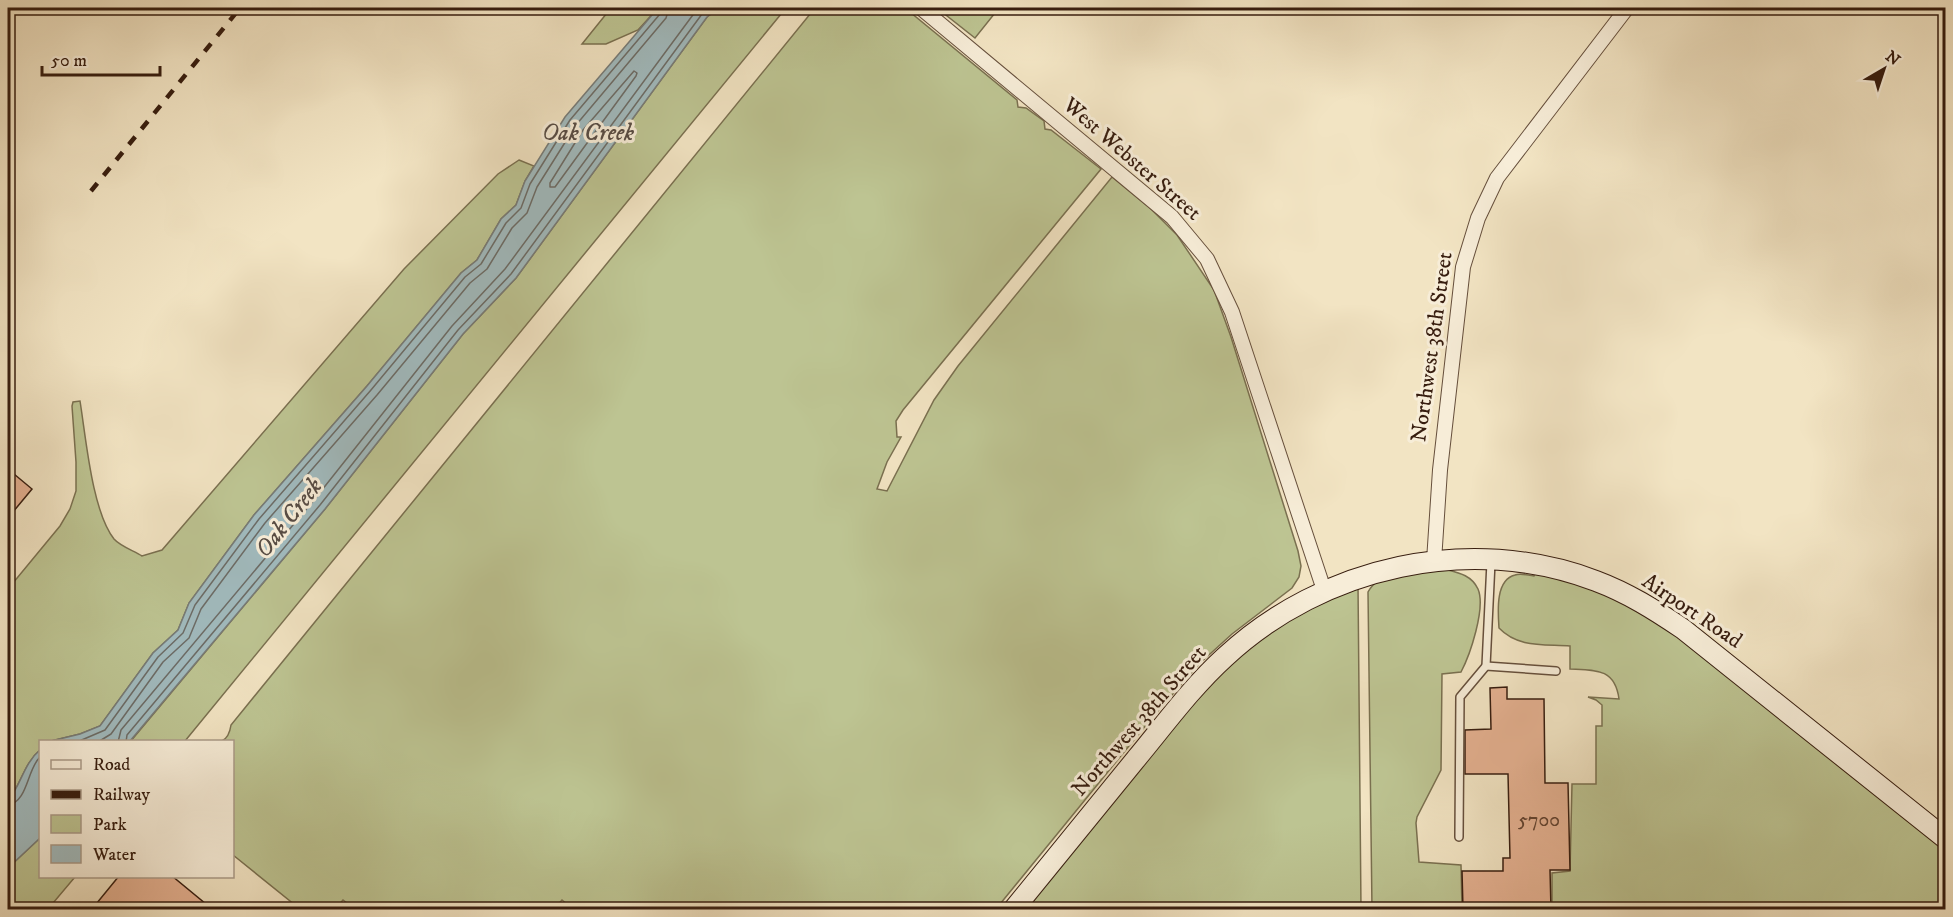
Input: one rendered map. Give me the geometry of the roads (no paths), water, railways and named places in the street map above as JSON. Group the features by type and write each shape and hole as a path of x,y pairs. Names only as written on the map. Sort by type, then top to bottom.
{"main road":[{"name":"Airport Road","path":"1324,590 1367,573 1434,561 1491,560 1544,566 1614,588 1648,605 1683,628 1946,839"},
{"name":"Northwest 38th Street","path":"1013,909 1199,683 1251,635 1284,612 1324,590"}],"street":[{"name":"West Webster Street","path":"921,8 1172,217 1207,259 1232,312 1324,590"},
{"name":"Northwest 38th Street","path":"1434,561 1440,470 1463,267 1478,218 1497,178 1627,8"}],"lane":[{"path":"1459,837 1460,697 1486,666 1491,560"},
{"path":"1486,666 1556,670"}],"water":[{"name":"Oak Creek","path":"658,8 719,8 707,17 516,278 463,334 325,509 131,740 55,740 100,726 153,653 178,630 189,603 254,515 367,386 461,273 477,260 501,219 516,205 525,181 565,117"},
{"path":"39,751 39,839 8,868 8,801"}],"railway":[{"path":"91,191 240,8"}]}
